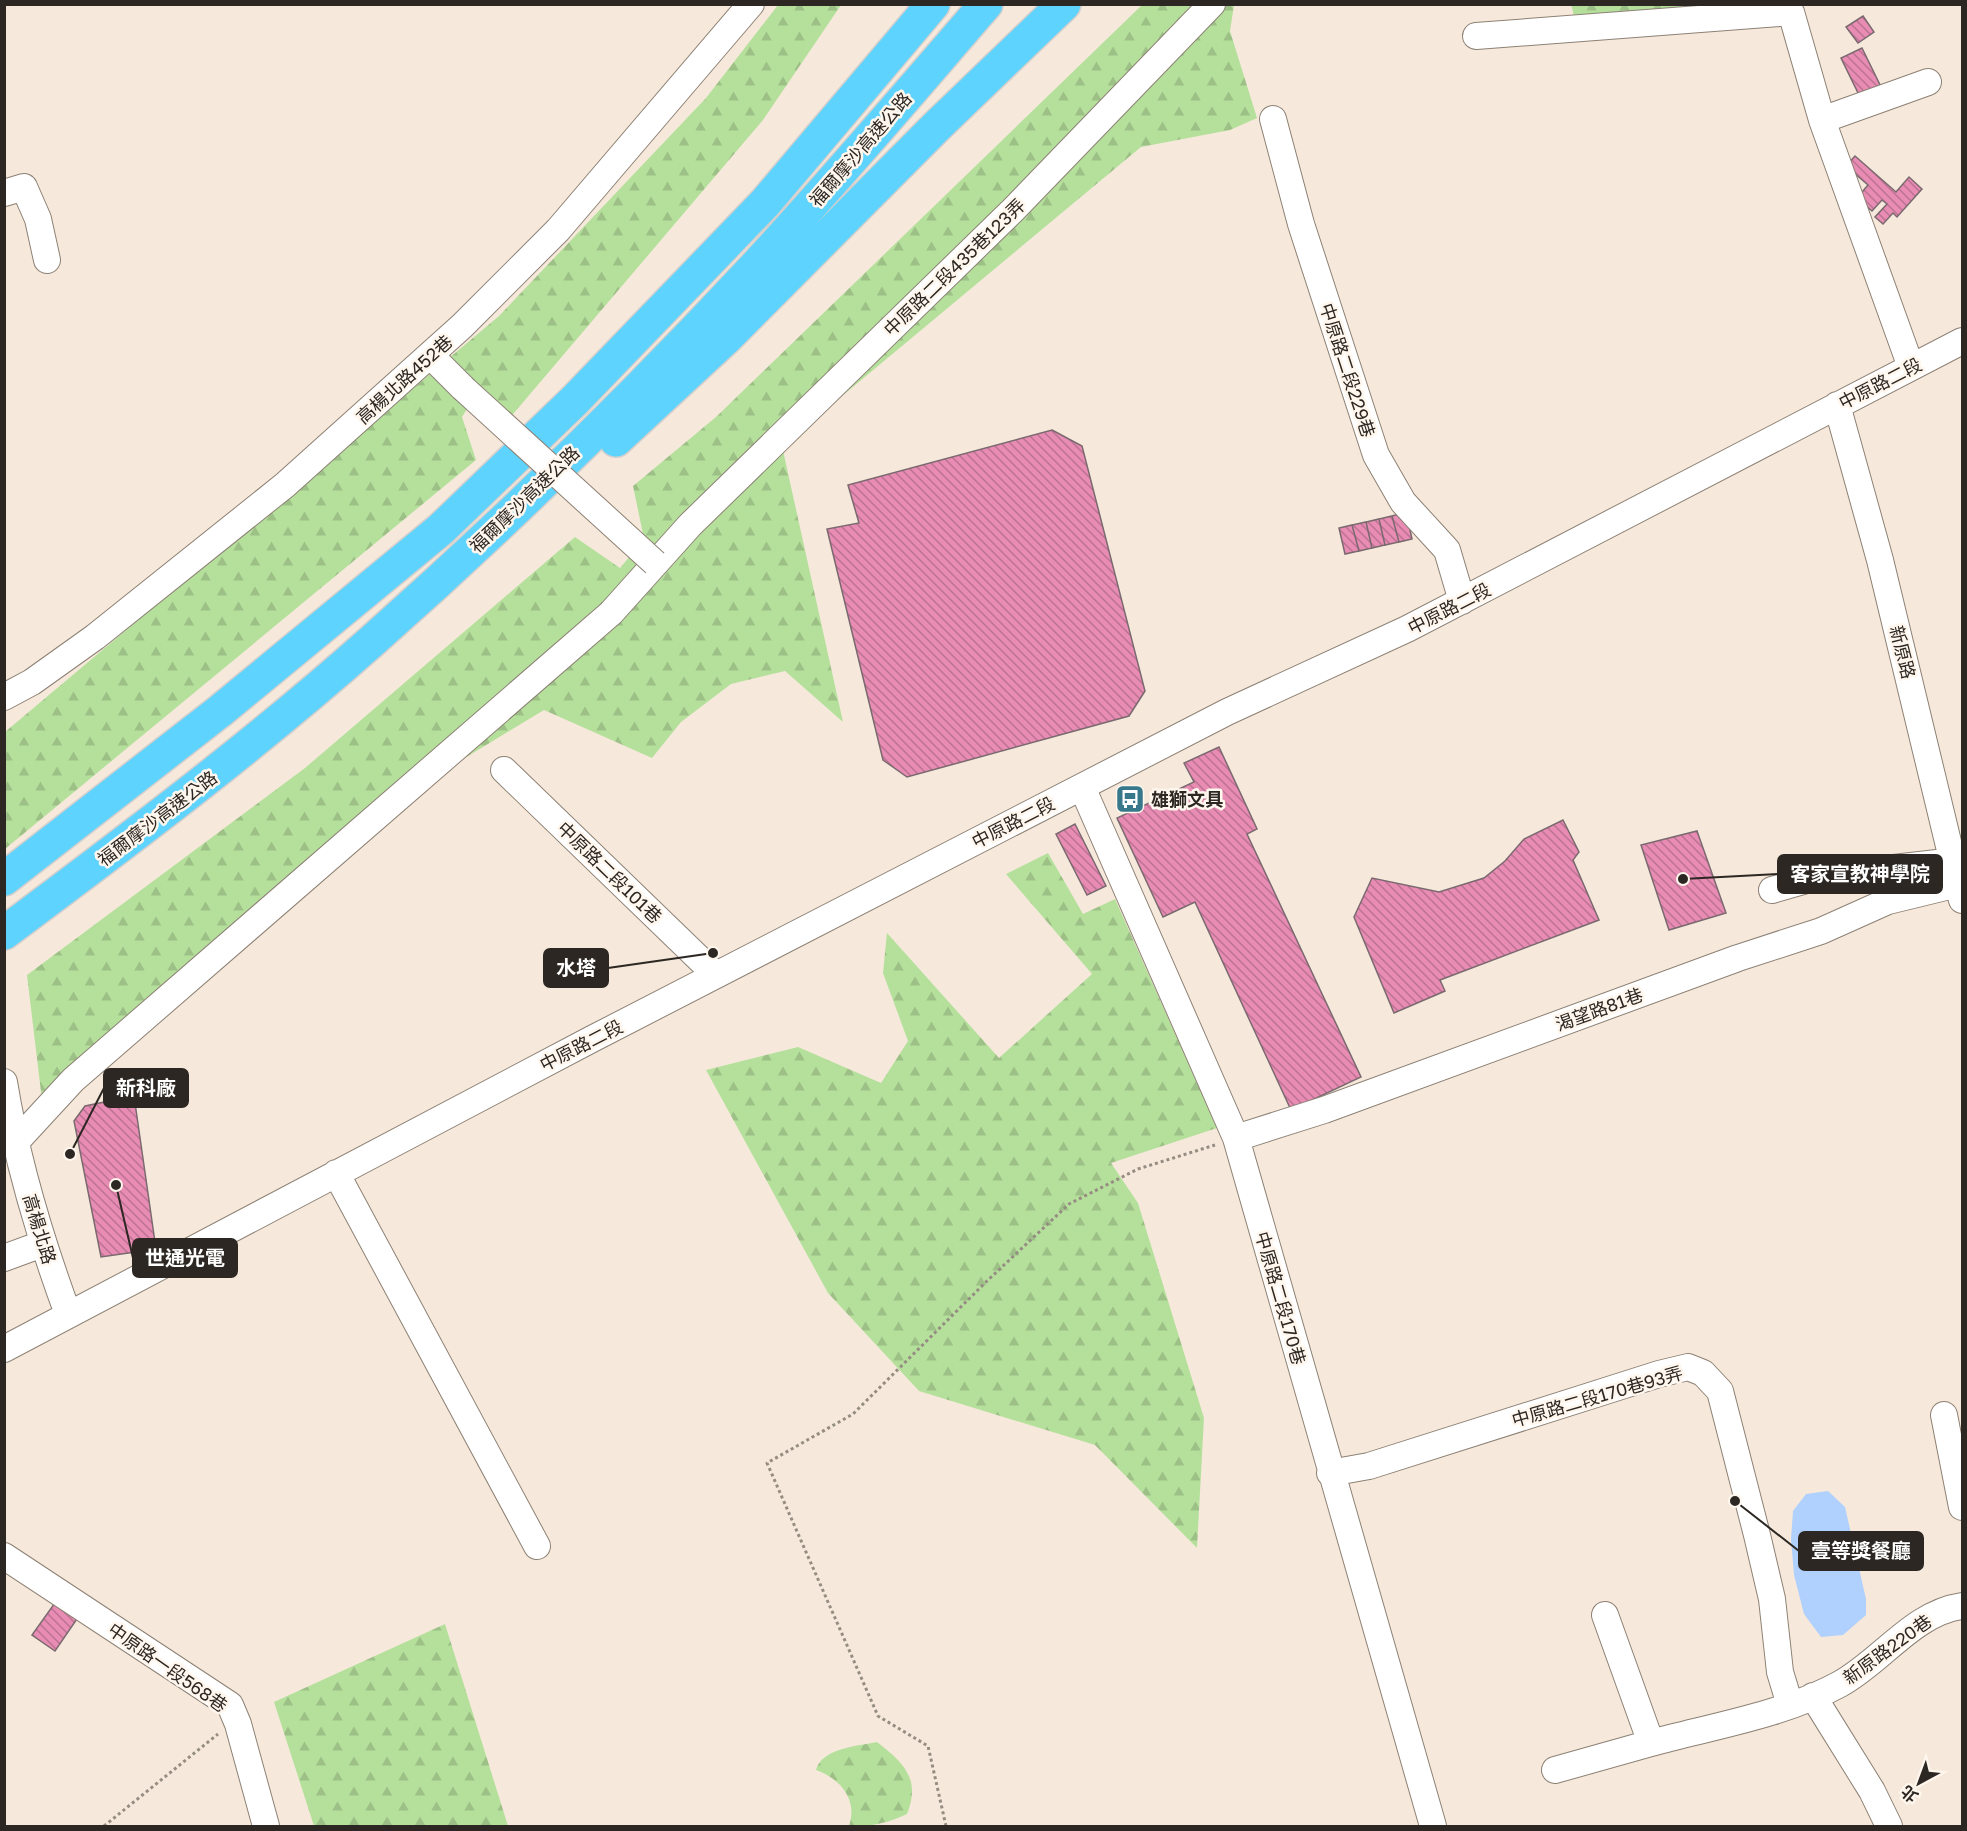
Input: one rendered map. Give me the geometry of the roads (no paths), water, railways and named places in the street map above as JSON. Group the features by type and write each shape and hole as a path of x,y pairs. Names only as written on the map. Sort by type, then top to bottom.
{"highway":[{"name":"福爾摩沙高速公路","path":"4,879 220,711 441,529 575,400 765,203 933,4"},
{"name":"福爾摩沙高速公路","path":"4,933 225,767 372,642 487,536 621,405 711,312 830,183 986,4"},
{"path":"936,128 1039,4"},
{"path":"372,642 627,431 725,339 1064,4"}],"street":[{"name":"高楊北路452巷","path":"4,698 32,682 95,636 285,485 430,355 558,230 751,4"},
{"name":"中原路二段435巷123弄","path":"14,1144 74,1080 611,613 690,525 1014,209 1212,4"},
{"path":"1476,36 1791,12 1822,120 1911,367"},
{"path":"1822,120 1928,82"},
{"name":"中原路二段229巷","path":"1273,119 1301,224 1376,455 1403,502 1447,550 1462,601"},
{"path":"4,193 24,187 38,219 46,260"},
{"name":"中原路二段","path":"4,1349 716,975 1227,712 1462,601 1962,341"},
{"path":"430,355 463,388 655,563"},
{"name":"新原路","path":"1837,405 1880,560 1959,882"},
{"name":"中原路二段101巷","path":"504,770 716,975"},
{"name":"中原路二段170巷","path":"1082,787 1236,1138 1433,1827"},
{"path":"1772,890 1817,877 1959,882"},
{"name":"渴望路81巷","path":"1236,1138 1324,1110 1738,958 1821,931 1888,901 1959,882"},
{"name":"高楊北路","path":"4,1082 14,1144 42,1244 68,1314"},
{"path":"336,1173 537,1546"},
{"path":"4,1258 42,1244"},
{"name":"中原路二段170巷93弄","path":"1330,1473 1369,1466 1659,1374 1688,1367 1703,1373 1720,1391 1767,1578 1780,1672 1802,1701"},
{"path":"1944,1415 1962,1507"},
{"name":"中原路一段568巷","path":"4,1556 230,1705 238,1724 266,1827"},
{"name":"新原路220巷","path":"1556,1770 1802,1701 1871,1664 1917,1624 1933,1615 1962,1606"},
{"path":"1605,1616 1652,1743"},
{"path":"1802,1701 1872,1791 1889,1827"}],"water":[{"path":"1828,1491 1845,1507 1866,1599 1866,1615 1843,1635 1821,1637 1804,1614 1794,1575 1791,1539 1793,1511 1806,1494"}],"place":[{"name":"雄獅文具","path":"1130,799"},
{"name":"客家宣教神學院","path":"1683,879"},
{"name":"水塔","path":"713,953"},
{"name":"新科廠","path":"70,1154"},
{"name":"世通光電","path":"116,1185"},
{"name":"壹等獎餐廳","path":"1735,1501"}]}
